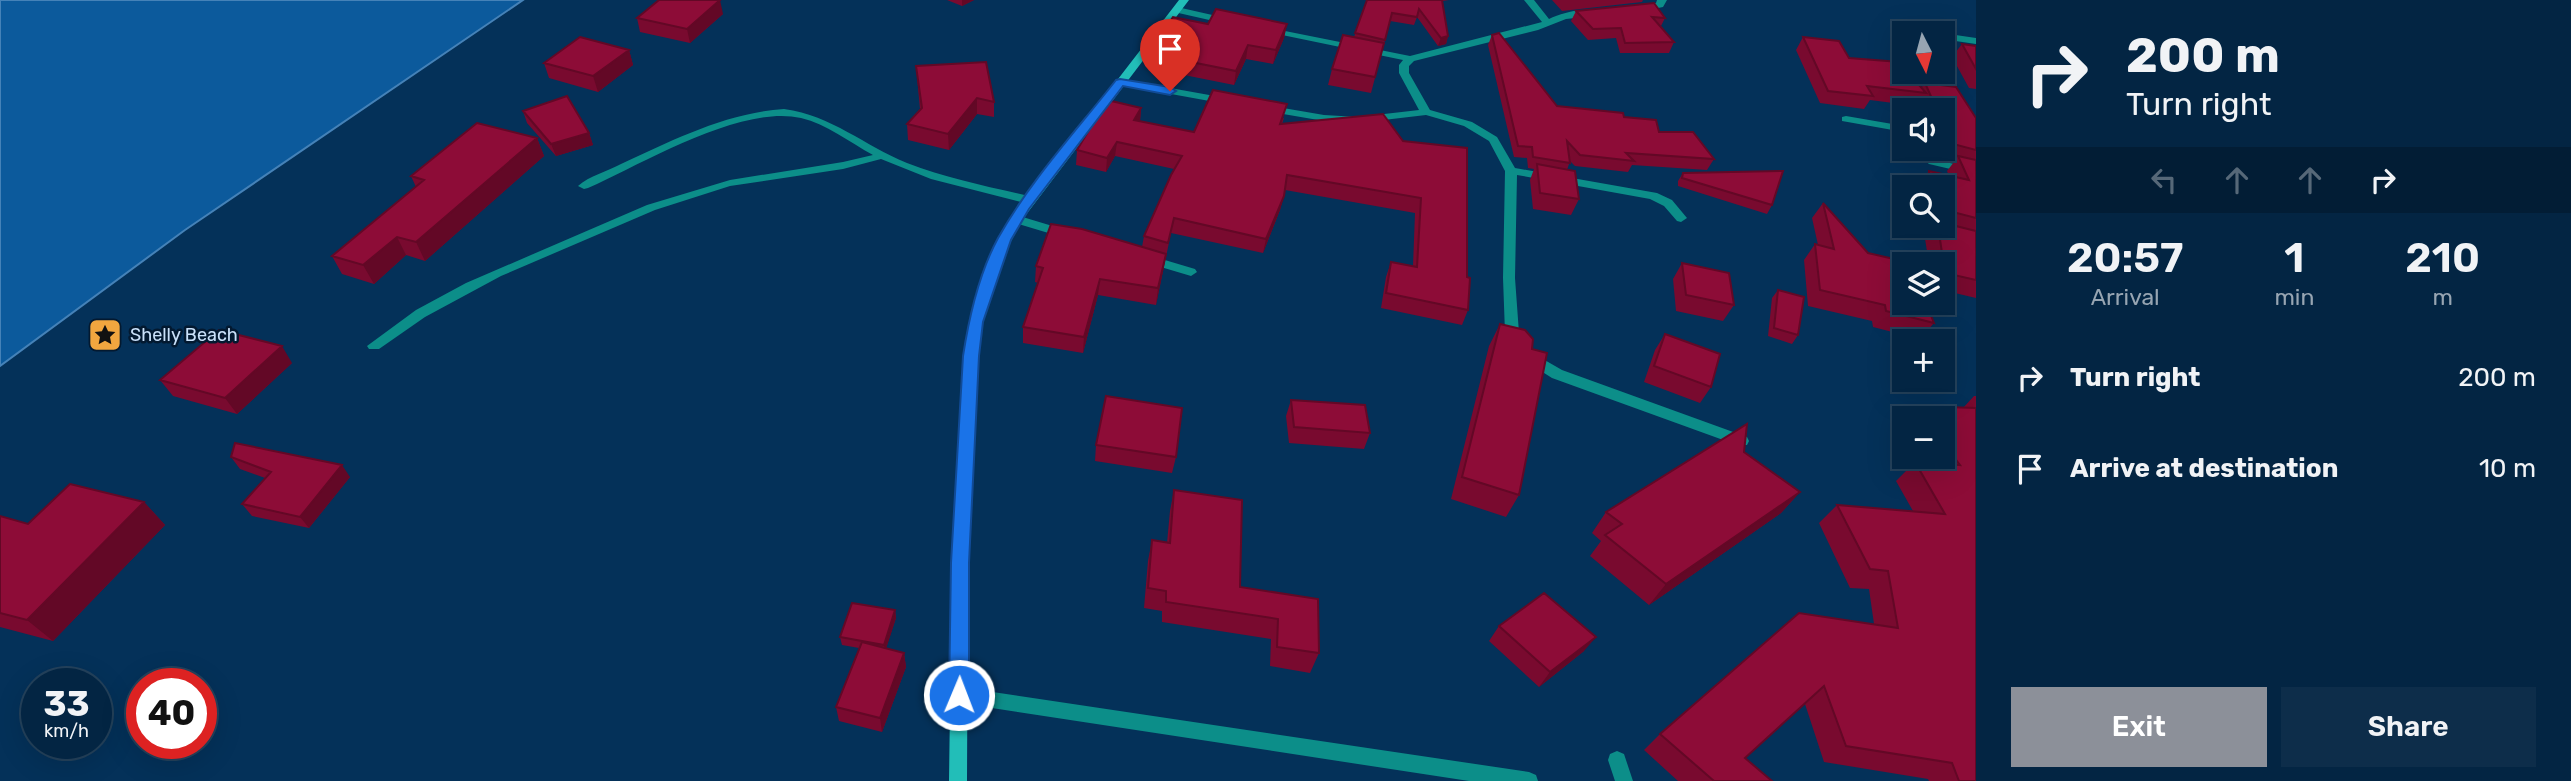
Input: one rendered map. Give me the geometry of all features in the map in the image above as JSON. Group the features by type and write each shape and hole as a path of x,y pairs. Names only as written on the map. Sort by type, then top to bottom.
{"street":[{"path":"1529,0 1547,22"},
{"path":"1629,10 1655,7 1660,5 1662,0"},
{"path":"958,781 960,563 971,356 976,322 994,263 1016,219 1029,200 1180,5 1242,24"},
{"path":"1255,26 1410,59 1535,28 1564,16 1602,12"},
{"path":"1955,38 1976,41"},
{"path":"1410,59 1404,65 1405,73 1426,112"},
{"path":"1120,82 1235,102"},
{"path":"1248,105 1358,120 1426,112 1468,124 1493,139 1511,171 1509,278 1512,333 1524,354 1557,374 1742,441"},
{"path":"584,186 683,142 763,114 799,114 819,118 881,156 954,181 1029,200"},
{"path":"1846,119 1892,127"},
{"path":"373,346 414,317 475,285 649,208 732,182 840,168 881,156"},
{"path":"1932,161 1976,172"},
{"path":"1511,171 1653,196 1668,203 1681,218"},
{"path":"1016,219 1078,238"},
{"path":"1141,257 1191,272"},
{"path":"959,695 1529,781"},
{"path":"1617,760 1624,781"}],"water":[{"path":"0,0 523,0 185,230 0,366"}],"building":[{"path":"659,0 720,0 687,29 637,18"},
{"path":"1367,0 1442,0 1448,36 1441,38 1419,9 1417,17 1392,13 1385,40 1355,33"},
{"path":"1654,3 1665,18 1652,17 1674,42 1625,43 1621,28 1593,29 1576,11"},
{"path":"1216,9 1287,24 1276,50 1248,45 1236,71 1166,57 1166,52 1151,49 1173,17 1208,24"},
{"path":"1499,33 1557,106 1623,113 1624,117 1656,120 1659,132 1693,132 1714,159 1626,153 1634,161 1580,155 1567,141 1570,163 1533,157 1532,147 1518,146 1492,35"},
{"path":"1343,35 1384,43 1375,77 1332,69"},
{"path":"580,37 629,50 593,76 544,63"},
{"path":"1803,37 1839,41 1849,58 1892,61 1892,84 1918,84 1926,93 1867,86 1873,96 1828,91"},
{"path":"1962,44 1976,46 1976,69"},
{"path":"986,62 994,102 977,98 948,134 907,124 922,108 916,66"},
{"path":"1925,84 1956,87 1976,118 1976,150 1955,145 1955,98 1932,98"},
{"path":"1213,90 1287,104 1280,124 1383,114 1403,141 1467,148 1467,277 1470,278 1468,310 1386,293 1391,262 1417,267 1421,198 1287,175 1284,196 1266,239 1174,218 1168,243 1144,236 1182,156 1117,142 1107,158 1077,150 1107,100 1141,108 1134,120 1194,132"},
{"path":"567,96 589,133 551,144 523,111"},
{"path":"477,123 537,138 416,242 397,237 363,265 332,256 424,180 411,176"},
{"path":"1958,156 1976,160 1976,218 1955,214 1955,177 1969,180"},
{"path":"1537,164 1575,171 1579,199 1540,193"},
{"path":"1783,171 1772,205 1682,178 1683,173"},
{"path":"1929,171 1947,175 1930,175"},
{"path":"1823,203 1868,253 1892,259 1892,312 1886,311 1885,305 1820,290 1815,244 1834,249"},
{"path":"1051,224 1082,229 1166,254 1158,288 1100,279 1084,337 1023,327 1043,268 1036,266"},
{"path":"1955,226 1976,231 1976,280 1955,275 1955,252 1942,252 1940,238 1955,238"},
{"path":"1682,263 1729,273 1734,305 1686,295"},
{"path":"1778,290 1804,297 1798,335 1774,328"},
{"path":"1902,315 1931,315 1934,323"},
{"path":"1500,324 1525,330 1533,339 1532,349 1547,353 1519,495 1462,477"},
{"path":"219,330 282,346 225,398 160,380"},
{"path":"1665,334 1720,354 1711,387 1654,366"},
{"path":"1106,396 1182,408 1176,457 1096,445"},
{"path":"1291,400 1365,405 1370,433 1294,427"},
{"path":"1955,407 1976,408 1976,781 1959,781 1952,763 1846,746 1824,686 1745,758 1772,781 1714,781 1660,734 1799,613 1898,628 1888,571 1870,569 1837,505 1945,514 1919,469 1955,469 1955,465 1960,465 1955,458"},
{"path":"1747,424 1744,452 1800,492 1666,584 1605,535 1622,524 1606,512"},
{"path":"235,443 342,465 300,517 242,504 271,472 231,457"},
{"path":"70,484 144,502 27,620 0,613 0,516 28,524"},
{"path":"1174,490 1242,500 1240,587 1318,599 1319,653 1277,647 1278,619 1166,602 1166,591 1148,588 1152,540 1170,543"},
{"path":"1544,593 1596,637 1550,672 1499,626"},
{"path":"852,603 895,610 884,645 840,637"},
{"path":"862,642 904,653 880,718 836,707"}],"place":[{"name":"Shelly Beach","path":"105,335"}],"route":[{"path":"959,695 960,563 971,356 976,322 994,263 1024,207 1120,82 1170,91"}]}
